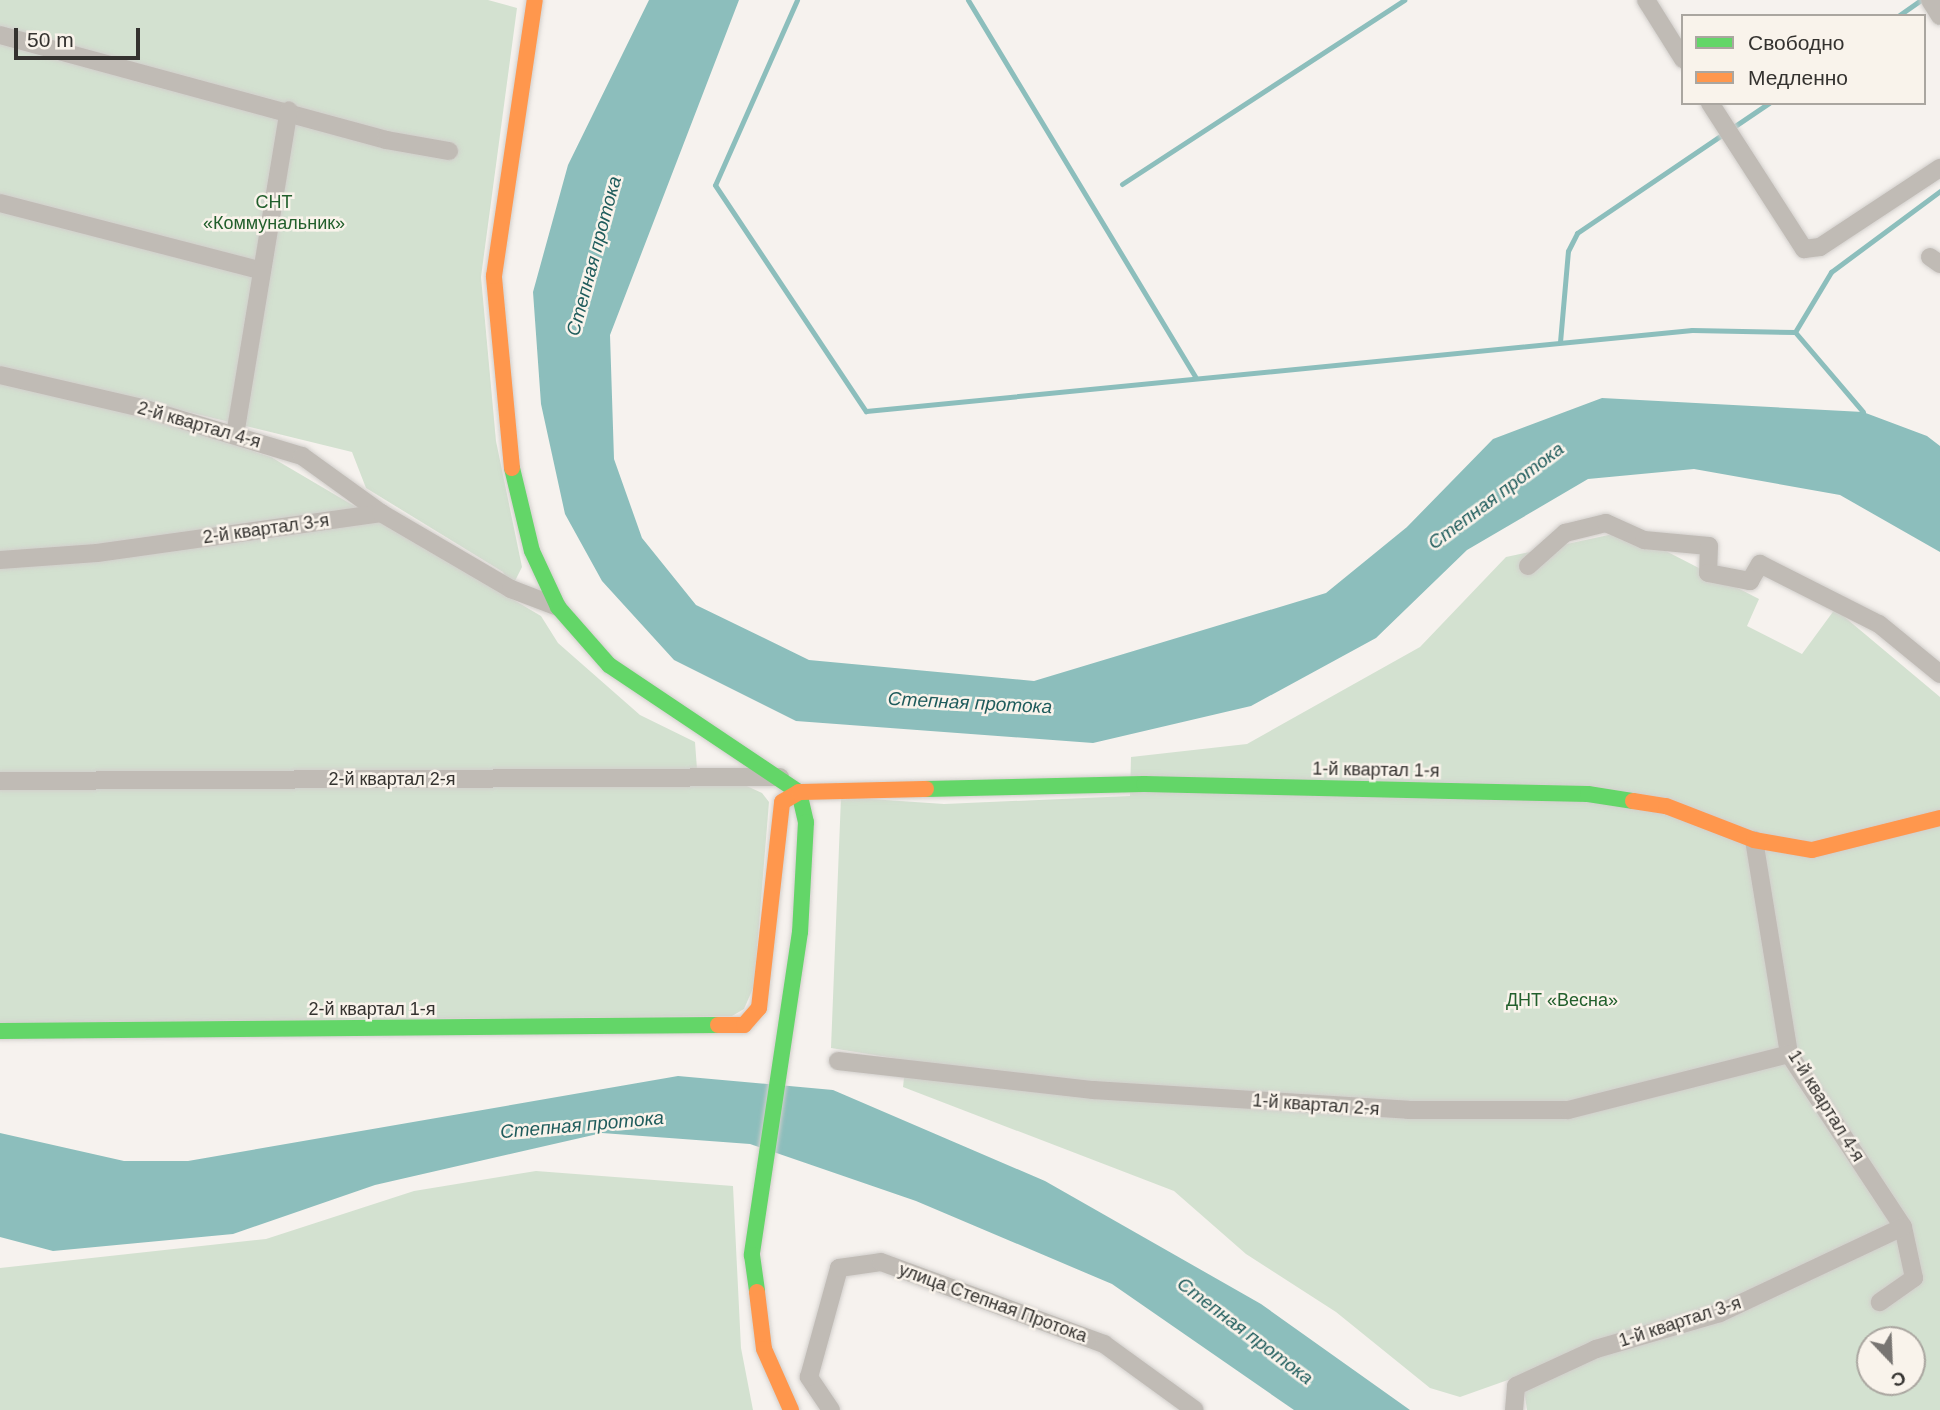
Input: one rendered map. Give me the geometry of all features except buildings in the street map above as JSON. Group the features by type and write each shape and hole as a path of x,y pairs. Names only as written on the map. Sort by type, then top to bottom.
{"street":[{"path":"1646,0 1681,56"},
{"path":"1930,0 1940,16"},
{"path":"529,1 494,276 507,450 532,551 558,607 610,665 652,699 784,777 799,792 806,822 800,932 783,1026 752,1255 764,1349 791,1410"},
{"path":"0,35 449,150"},
{"path":"1711,105 1799,245 1820,247 1940,168"},
{"path":"235,435 260,270 289,110"},
{"path":"0,204 260,270"},
{"name":"2-й квартал 4-я","path":"0,375 235,435 302,456 381,513"},
{"path":"381,513 511,589 558,607"},
{"name":"2-й квартал 3-я","path":"0,560 97,553 381,513"},
{"path":"1528,566 1564,533 1606,523 1644,540 1709,546 1708,573 1751,581 1760,564 1879,624 1940,674"},
{"name":"2-й квартал 2-я","path":"0,780 784,777"},
{"name":"1-й квартал 1-я","path":"799,792 1144,784 1588,794 1666,806 1754,840 1812,850 1940,818"},
{"name":"2-й квартал 1-я","path":"0,1031 744,1025 759,1008 782,802 799,792"},
{"name":"1-й квартал 4-я","path":"1754,840 1790,1054 1903,1227 1914,1278 1880,1301"},
{"name":"1-й квартал 2-я","path":"838,1061 1093,1090 1408,1111 1567,1110 1790,1054"},
{"name":"1-й квартал 3-я","path":"1514,1410 1516,1386 1597,1349 1720,1313 1903,1227"},
{"name":"улица Степная Протока","path":"831,1410 809,1377 839,1268 881,1262 1104,1344 1195,1410"}],"green space":[{"name":"СНТ «Коммунальник»","path":"0,0 488,0 517,8 481,277 496,441 522,567 511,589 503,572 366,488 352,452 0,366"},
{"path":"0,382 140,414 271,457 541,616 558,643 640,715 695,742 698,783 738,782 762,793 769,802 754,986 744,1009 732,1016 0,1023"},
{"name":"ДНТ «Весна»","path":"1627,531 1759,599 1747,626 1802,654 1835,609 1940,697 1940,1410 1527,1410 1522,1375 1460,1397 1430,1388 1336,1312 1246,1254 1174,1191 903,1087 906,1060 831,1048 841,797 944,804 1130,796 1131,757 1247,744 1420,647 1506,557"},
{"path":"536,1171 733,1186 741,1348 753,1410 0,1410 0,1268 266,1239 414,1191"}],"water":[{"name":"Степная протока","path":"649,0 739,0 610,335 614,459 642,538 696,605 809,660 1034,681 1326,593 1407,527 1493,439 1602,398 1863,412 1927,436 1940,446 1940,552 1840,495 1694,469 1588,479 1467,550 1376,638 1251,706 1093,743 796,721 674,660 602,581 565,514 541,404 533,292 568,165"},
{"name":"Степная протока","path":"678,1076 833,1090 1045,1181 1261,1304 1410,1410 1294,1410 1112,1284 916,1201 750,1144 602,1133 375,1185 233,1234 53,1251 0,1237 0,1133 124,1161 188,1161"}],"waterway":[{"path":"797,0 715,185 866,411 1692,330 1795,332 1863,412"},
{"path":"968,0 1195,377"},
{"path":"1122,184 1404,0"},
{"path":"1901,14 1921,0"},
{"path":"1560,342 1568,251 1577,233 1766,105"},
{"path":"1795,332 1831,272 1940,191"}],"traffic: fast":[{"path":"512,468 532,551 558,607 609,665 799,792 806,822 800,932 752,1255 757,1292"},
{"path":"926,789 1144,784 1588,794 1633,801"},
{"path":"0,1031 718,1025"}],"traffic: slow":[{"path":"512,468 494,276 535,0"},
{"path":"718,1025 744,1025 759,1008 782,802 799,792 926,789"},
{"path":"1633,801 1666,806 1754,840 1812,850 1940,818"},
{"path":"757,1292 764,1349 791,1410"}]}
